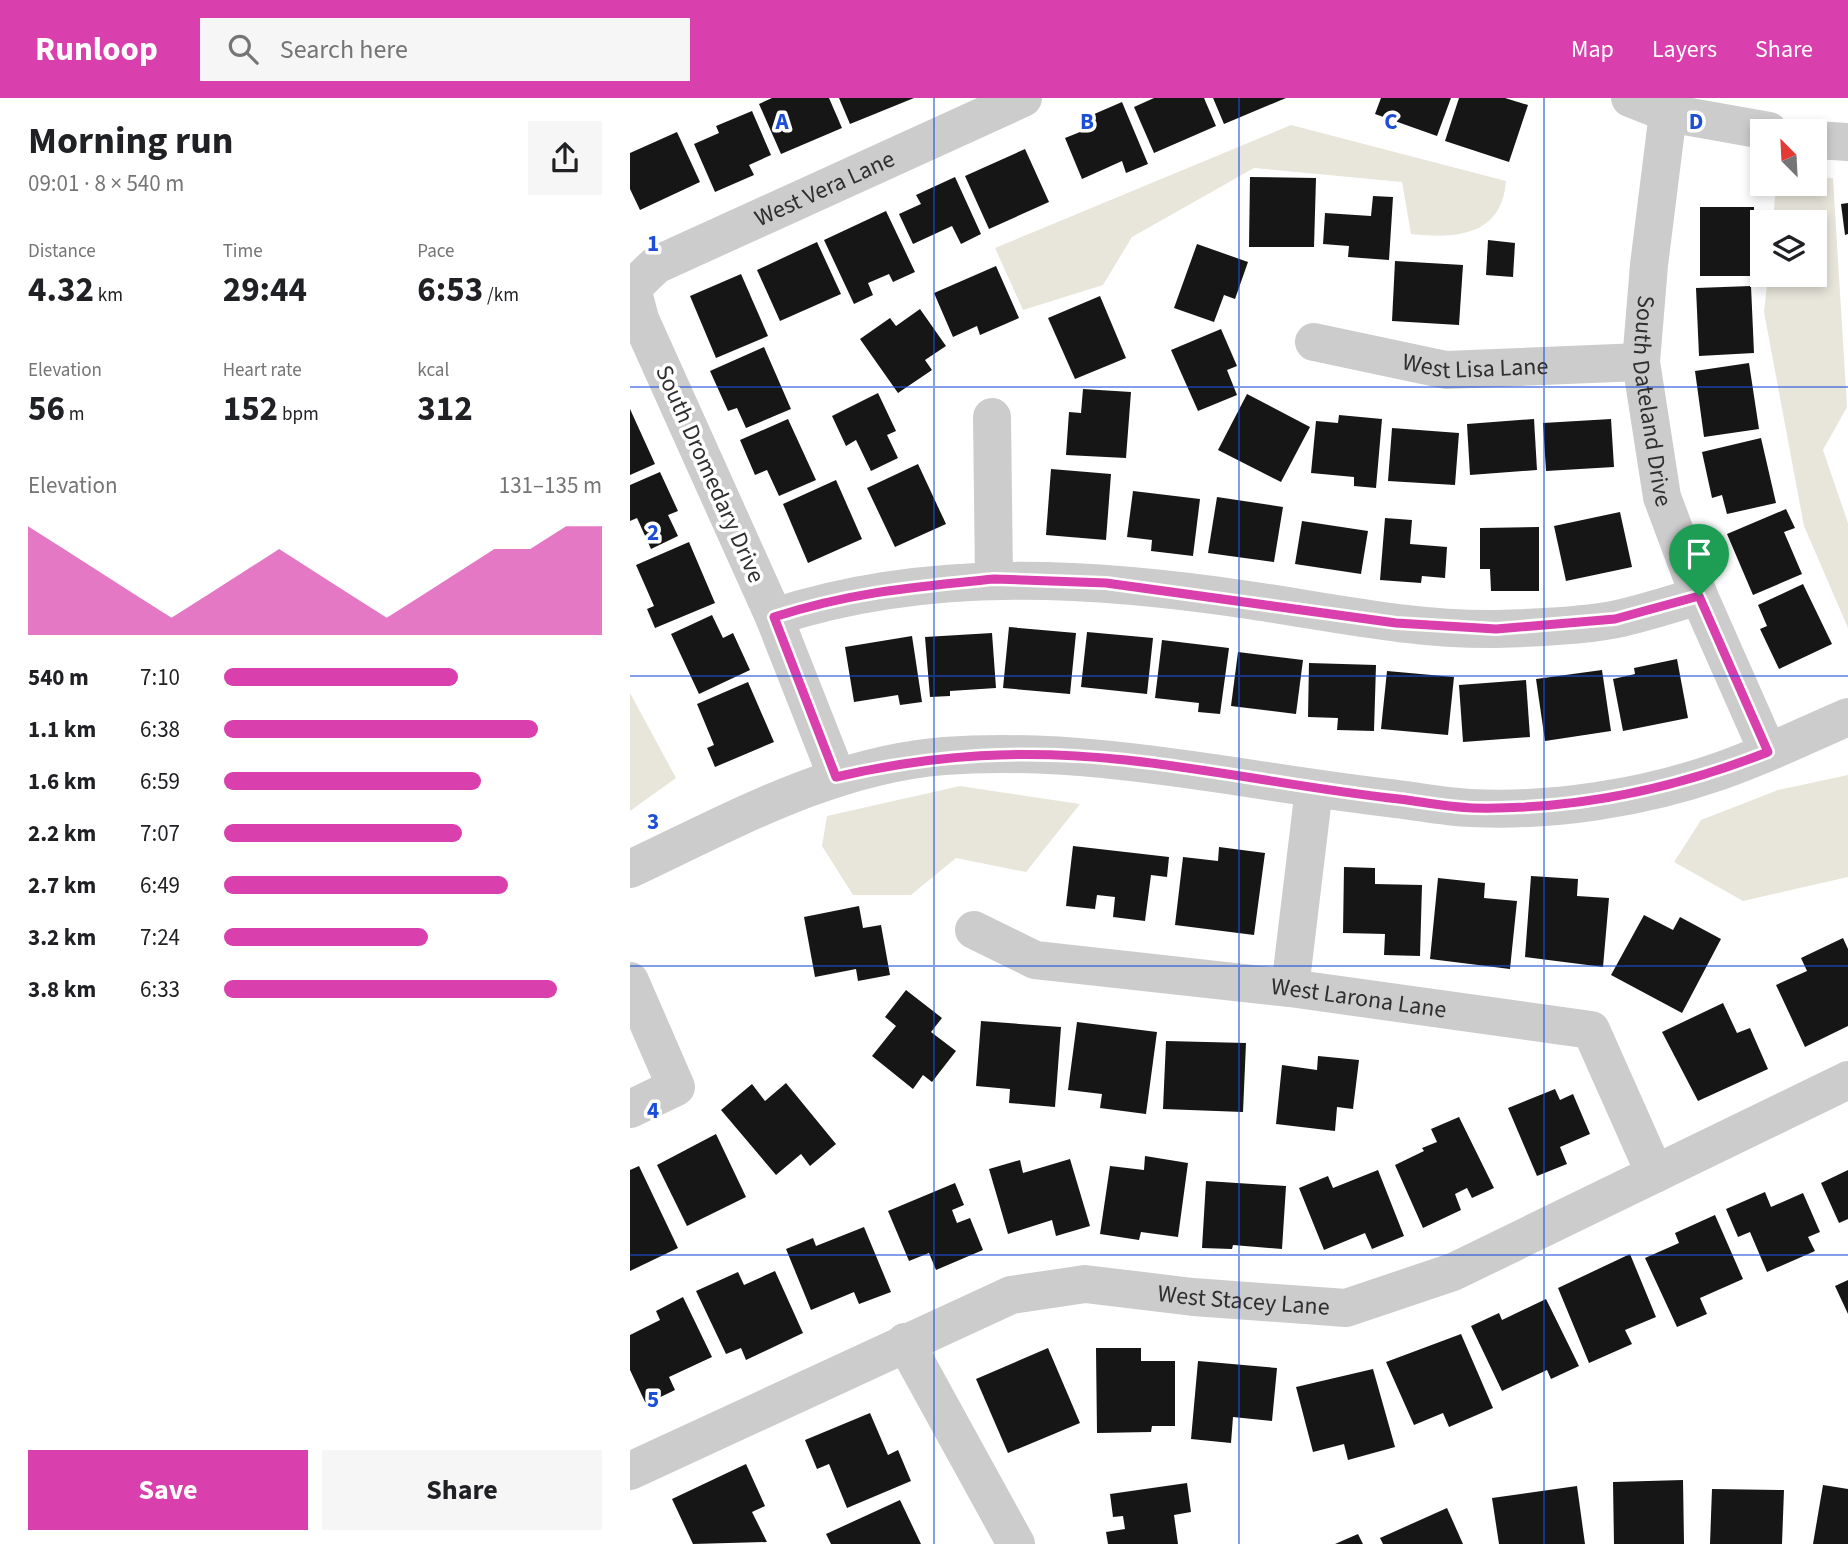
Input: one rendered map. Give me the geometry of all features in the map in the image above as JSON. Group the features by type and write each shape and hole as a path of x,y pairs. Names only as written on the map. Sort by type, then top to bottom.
{"street":[{"name":"West Vera Lane","path":"632,288 656,265 1023,98"},
{"path":"1630,98 1668,113 1750,128"},
{"name":"South Dateland Drive","path":"1668,113 1649,265 1642,362 1662,497 1699,596 1768,752"},
{"path":"1827,141 1848,142"},
{"name":"South Dromedary Drive","path":"632,288 640,319 774,617 836,777"},
{"name":"West Lisa Lane","path":"1314,342 1446,370 1642,362"},
{"path":"992,417 994,579"},
{"path":"774,617 820,602 880,589 994,579 1106,583 1396,623 1496,629 1615,619 1699,596"},
{"path":"630,869 787,796 836,777 941,756 1021,754 1126,760 1314,789 1471,808 1529,806 1592,800 1654,789 1719,772 1848,717"},
{"path":"1290,988 1314,789"},
{"name":"West Larona Lane","path":"974,930 1035,960 1290,988 1591,1030 1655,1174"},
{"path":"630,981 676,1087 630,1109"},
{"name":"West Stacey Lane","path":"630,1471 1011,1295 1085,1284 1192,1297 1346,1308 1453,1272 1848,1080"},
{"path":"905,1342 1016,1544"}],"shaded area":[{"path":"1291,125 1506,181 1503,199 1496,213 1474,230 1444,236 1411,234 1402,182 1254,168 1132,237 1103,285 1023,310 995,248"},
{"path":"1827,178 1833,178 1847,407 1823,450 1848,523 1848,628 1804,526 1764,312 1767,287 1827,287 1827,210 1774,210 1775,196 1827,196"},
{"path":"630,693 676,778 630,811"},
{"path":"1848,775 1848,877 1743,901 1674,862 1701,820 1778,790"},
{"path":"960,786 1080,804 1026,872 956,858 911,895 853,895 822,846 827,816"}],"building":[{"path":"772,98 829,98 842,128 781,154 759,104"},
{"path":"839,98 914,98 850,124"},
{"path":"1154,98 1204,98 1216,126 1154,153 1134,107"},
{"path":"1213,98 1286,98 1224,124"},
{"path":"1381,98 1451,98 1437,136 1375,114"},
{"path":"1459,98 1505,98 1528,105 1509,162 1445,141"},
{"path":"1122,102 1148,164 1126,173 1122,161 1082,179 1065,138 1090,128 1085,118"},
{"path":"752,111 771,155 749,165 754,175 715,192 694,144 719,133 716,126"},
{"path":"677,132 700,182 640,210 630,189 630,153"},
{"path":"1025,149 1049,202 989,229 965,176"},
{"path":"955,177 981,234 961,244 952,226 913,244 899,214 921,204 916,195"},
{"path":"1250,177 1316,178 1314,247 1249,247"},
{"path":"1373,196 1393,197 1389,260 1348,257 1349,246 1323,244 1325,213 1371,216"},
{"path":"1848,203 1848,234 1845,235 1841,204"},
{"path":"1700,207 1754,207 1754,210 1750,210 1750,276 1700,276"},
{"path":"886,211 915,272 893,282 889,274 868,283 873,295 854,304 824,240"},
{"path":"1488,240 1515,243 1513,277 1486,275"},
{"path":"817,242 841,294 780,321 757,270"},
{"path":"1197,244 1248,262 1235,299 1224,295 1214,322 1174,308"},
{"path":"1395,261 1463,265 1459,325 1392,321"},
{"path":"996,266 1019,318 980,335 977,326 953,337 934,293"},
{"path":"741,274 768,336 716,358 690,296"},
{"path":"1751,287 1754,353 1699,356 1696,288"},
{"path":"1100,296 1126,358 1075,379 1048,318"},
{"path":"920,309 946,346 925,360 932,370 898,393 860,339 890,318 896,326"},
{"path":"1221,329 1237,366 1227,370 1237,395 1198,411 1171,350"},
{"path":"764,347 791,409 746,428 737,408 728,411 710,371"},
{"path":"1749,363 1759,429 1704,437 1695,371"},
{"path":"1083,389 1131,392 1126,458 1066,455 1069,412 1081,413"},
{"path":"878,393 896,431 887,435 898,458 871,471 856,440 846,446 832,416"},
{"path":"1247,394 1310,427 1281,482 1218,450"},
{"path":"630,409 655,464 630,475"},
{"path":"1339,415 1382,419 1376,488 1354,486 1354,477 1311,473 1316,421 1338,423"},
{"path":"788,419 816,480 779,496 767,470 755,475 740,440"},
{"path":"1534,419 1537,470 1470,475 1467,424"},
{"path":"1611,419 1614,467 1546,471 1543,423"},
{"path":"1392,428 1459,433 1455,485 1388,481"},
{"path":"1761,438 1776,503 1727,514 1722,495 1712,498 1702,452"},
{"path":"918,464 946,524 895,547 867,488"},
{"path":"1051,469 1111,474 1106,540 1046,535"},
{"path":"660,472 678,511 668,515 678,536 651,549 637,518 630,521 630,485"},
{"path":"836,480 862,539 808,563 783,504"},
{"path":"1133,491 1200,499 1193,556 1151,551 1152,540 1127,537"},
{"path":"1217,497 1283,507 1274,562 1208,553"},
{"path":"1786,509 1795,528 1784,532 1802,574 1753,595 1727,534"},
{"path":"1620,512 1632,567 1566,581 1554,526"},
{"path":"1385,518 1412,520 1410,544 1447,547 1445,578 1422,576 1421,583 1380,580"},
{"path":"1302,521 1368,531 1361,574 1295,564"},
{"path":"1539,527 1539,591 1491,591 1490,569 1480,569 1480,528"},
{"path":"689,542 715,603 655,628 647,609 654,606 636,565"},
{"path":"1803,584 1832,644 1779,669 1760,629 1767,626 1758,605"},
{"path":"712,615 723,638 733,633 750,670 699,694 671,634"},
{"path":"1009,627 1076,633 1070,694 1003,688"},
{"path":"1087,632 1153,638 1147,694 1081,687"},
{"path":"992,633 996,688 950,691 950,696 930,697 925,637"},
{"path":"912,636 922,702 900,705 898,695 854,702 845,647"},
{"path":"1162,640 1229,648 1220,714 1198,712 1199,703 1155,698"},
{"path":"1238,652 1303,660 1296,714 1231,706"},
{"path":"1677,659 1688,718 1623,731 1613,679 1635,674 1634,668"},
{"path":"1309,663 1376,665 1374,731 1337,730 1338,718 1308,717"},
{"path":"1602,670 1611,731 1545,741 1536,679"},
{"path":"1387,671 1454,677 1448,735 1381,729"},
{"path":"1526,680 1530,737 1463,742 1459,685"},
{"path":"748,682 774,742 715,767 707,748 714,745 697,704"},
{"path":"1073,846 1169,857 1167,877 1151,875 1145,921 1113,917 1115,897 1097,895 1095,909 1066,906"},
{"path":"1219,847 1265,853 1254,935 1175,925 1183,857 1218,861"},
{"path":"1344,867 1375,868 1375,884 1422,885 1420,956 1384,955 1385,934 1343,933"},
{"path":"1531,876 1578,879 1577,896 1609,898 1603,967 1525,957"},
{"path":"1438,878 1485,883 1484,898 1517,901 1510,969 1430,959"},
{"path":"859,906 863,928 881,925 890,975 858,981 856,969 815,977 804,917"},
{"path":"1644,915 1673,930 1680,917 1721,939 1682,1013 1611,975"},
{"path":"1843,938 1848,949 1848,1026 1805,1047 1776,985 1807,971 1801,958"},
{"path":"906,990 942,1018 931,1032 956,1051 932,1082 923,1075 913,1089 872,1056 896,1026 885,1017"},
{"path":"1723,1003 1737,1033 1750,1028 1768,1069 1698,1101 1662,1032"},
{"path":"981,1021 1061,1027 1055,1107 1009,1103 1010,1089 976,1086"},
{"path":"1077,1022 1157,1032 1146,1114 1100,1108 1102,1094 1068,1090"},
{"path":"1166,1041 1246,1043 1243,1112 1163,1109"},
{"path":"1318,1056 1359,1060 1353,1109 1337,1107 1335,1131 1276,1124 1282,1065 1317,1070"},
{"path":"786,1083 836,1144 810,1166 801,1154 776,1175 721,1110 752,1084 765,1101"},
{"path":"1555,1089 1560,1100 1573,1094 1590,1134 1560,1147 1567,1164 1537,1176 1508,1108"},
{"path":"1459,1117 1494,1188 1472,1198 1467,1188 1455,1194 1461,1210 1423,1228 1395,1165 1437,1142 1431,1129"},
{"path":"716,1134 746,1197 687,1226 657,1165"},
{"path":"1145,1156 1188,1163 1178,1237 1141,1232 1139,1240 1100,1234 1110,1166 1144,1170"},
{"path":"1070,1159 1090,1226 1056,1236 1052,1220 1008,1234 989,1169 1020,1160 1023,1173"},
{"path":"639,1166 678,1248 630,1271 630,1170"},
{"path":"1378,1170 1404,1236 1372,1249 1365,1233 1324,1250 1299,1188 1328,1176 1333,1188"},
{"path":"1848,1170 1848,1219 1839,1223 1821,1183"},
{"path":"1206,1181 1286,1186 1282,1249 1233,1245 1232,1249 1202,1248"},
{"path":"955,1183 964,1205 952,1210 957,1223 970,1218 983,1250 936,1270 929,1253 909,1261 888,1211"},
{"path":"1765,1192 1771,1207 1803,1193 1820,1232 1808,1237 1815,1251 1767,1272 1750,1232 1738,1237 1726,1209"},
{"path":"1715,1215 1743,1279 1700,1298 1707,1314 1677,1327 1645,1258 1679,1243 1675,1233"},
{"path":"864,1227 891,1292 859,1304 854,1292 811,1310 786,1249 813,1238 816,1246"},
{"path":"1630,1254 1656,1317 1625,1330 1632,1344 1589,1363 1558,1288"},
{"path":"775,1271 803,1333 746,1360 741,1348 726,1354 696,1291 738,1272 744,1285"},
{"path":"1848,1280 1848,1314 1835,1286"},
{"path":"683,1297 712,1357 669,1377 675,1390 646,1404 630,1370 630,1335 660,1320 656,1311"},
{"path":"1546,1299 1579,1366 1551,1379 1547,1370 1502,1391 1471,1326 1499,1313 1502,1320"},
{"path":"1461,1334 1493,1408 1449,1427 1443,1413 1414,1425 1386,1362"},
{"path":"1048,1348 1080,1423 1008,1453 976,1379"},
{"path":"1096,1348 1141,1348 1141,1361 1175,1361 1175,1426 1152,1426 1151,1432 1097,1433"},
{"path":"1198,1361 1277,1368 1272,1421 1233,1417 1231,1443 1191,1439"},
{"path":"1373,1369 1395,1447 1348,1460 1344,1444 1313,1452 1296,1387"},
{"path":"870,1413 888,1455 898,1450 911,1481 847,1508 829,1464 817,1469 805,1440"},
{"path":"746,1464 765,1506 752,1512 767,1542 693,1544 672,1499"},
{"path":"1683,1480 1684,1544 1614,1544 1613,1482"},
{"path":"1187,1483 1191,1512 1174,1515 1178,1544 1108,1544 1106,1532 1125,1529 1123,1516 1113,1517 1110,1494"},
{"path":"1823,1485 1848,1489 1848,1544 1813,1544"},
{"path":"1577,1486 1585,1544 1499,1544 1492,1498"},
{"path":"1712,1489 1784,1490 1782,1544 1710,1544"},
{"path":"900,1500 921,1544 831,1544 826,1534"},
{"path":"1447,1508 1463,1544 1383,1544 1380,1538"},
{"path":"1358,1534 1363,1544 1335,1544"}],"route":[{"path":"994,579 1106,583 1396,623 1496,629 1615,619 1699,596 1768,752 1719,772 1654,789 1592,800 1471,808 1314,789 1126,760 1068,756 941,756 836,777 774,617 820,602 880,589 994,579"}]}
